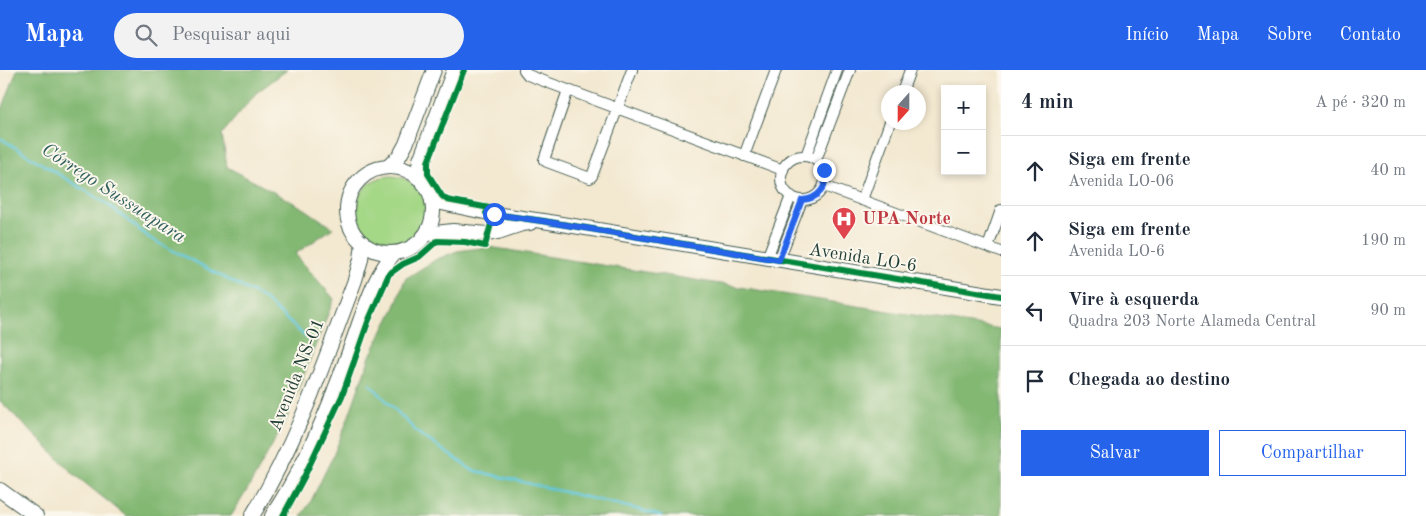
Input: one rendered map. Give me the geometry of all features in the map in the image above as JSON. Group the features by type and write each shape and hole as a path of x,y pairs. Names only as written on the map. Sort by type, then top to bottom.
{"street":[{"path":"388,167 400,155 406,144 434,70"},
{"path":"417,177 420,160 454,70"},
{"path":"524,70 532,77 782,170"},
{"path":"568,90 544,157 545,161 590,178 632,70"},
{"path":"744,156 776,70"},
{"path":"806,156 837,70"},
{"path":"816,160 850,70"},
{"path":"905,85 910,70"},
{"path":"862,200 887,130"},
{"path":"798,156 806,156 816,160 825,171 826,178 822,191 815,197 802,200 791,196 785,191 781,178 782,170 791,159 798,156"},
{"path":"388,167 407,171 417,177 427,188 432,201 432,218 426,234 415,245 394,253 381,252 363,243 354,233 348,220 347,206 351,192 359,180 370,172 388,167"},
{"path":"824,186 1001,252"},
{"path":"773,259 791,196"},
{"path":"773,259 802,200"},
{"name":"Avenida LO-6","path":"432,201 494,214 1001,296"},
{"path":"988,247 1001,210"},
{"path":"426,234 453,230 488,234 522,224 542,221"},
{"name":"Avenida NS-01","path":"252,516 279,468 305,412 355,280 363,243"},
{"path":"272,516 296,474 335,391 374,284 383,266 394,253"},
{"path":"0,490 36,516"}],"green space":[{"path":"17,70 287,70 256,93 222,134 227,167 305,209 333,228 295,254 334,299 286,420 231,516 126,516 75,475 0,401 0,115"},
{"path":"384,176 398,176 411,182 420,191 426,204 424,224 416,236 398,246 384,246 371,240 362,231 356,218 356,204 362,191 371,182"},
{"path":"489,247 1001,329 1001,516 301,516 310,503 333,456 370,356 395,307 405,279 435,260 457,251"}],"waterway":[{"name":"Córrego Sussuapara","path":"0,138 107,204 151,239 263,298 309,340"},
{"name":"Córrego Sussuapara","path":"370,384 418,433 472,470 661,516"}],"cycle path":[{"path":"283,516 304,477 342,396 368,322 389,274 403,264 419,257 437,241 465,242 485,246 495,209 447,200 442,196 428,174 428,162 464,70"},
{"path":"486,213 1001,296"}],"place":[{"name":"UPA Norte","path":"844,240"}],"route":[{"path":"494,214 779,260 802,200 815,197 824,187 826,178 824,170"}]}
